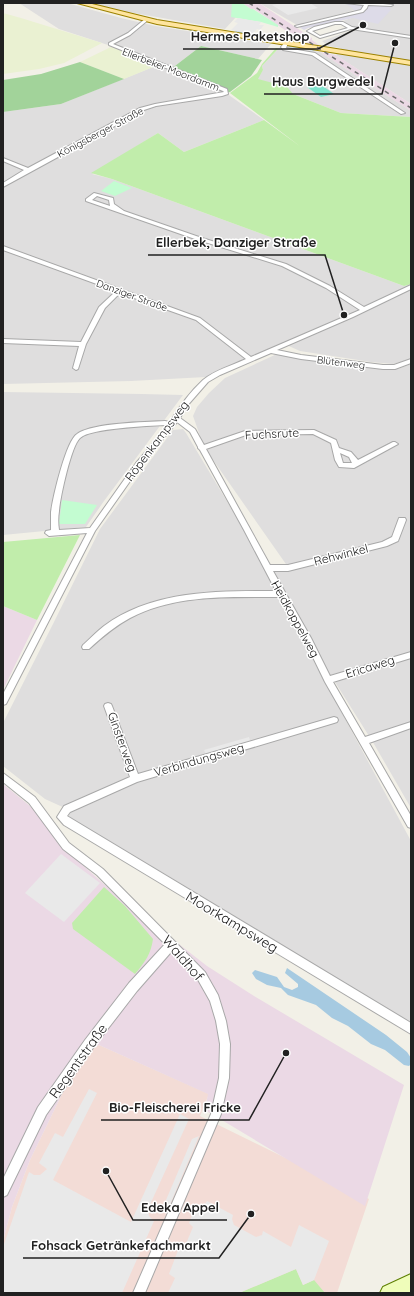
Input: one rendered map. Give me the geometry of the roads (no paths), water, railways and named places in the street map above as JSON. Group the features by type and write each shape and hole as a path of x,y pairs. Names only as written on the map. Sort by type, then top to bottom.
{"main road":[{"path":"80,3 146,20 411,62"},
{"path":"389,1293 411,1283"}],"street":[{"path":"347,4 391,5"},
{"path":"297,26 362,11 366,4"},
{"name":"Ellerbeker Moordamm","path":"146,20 129,34 110,44 226,91"},
{"path":"318,21 322,24"},
{"path":"351,28 343,23 338,23 313,28 309,31 320,36 351,28 411,37"},
{"path":"286,43 283,47 284,49 313,54 404,113"},
{"name":"Königsberger Straße","path":"3,185 142,109 155,105 222,95 226,91"},
{"path":"3,159 28,170"},
{"path":"124,212 112,205 111,199 106,196 96,194 88,200 124,212 284,265 307,275 363,309"},
{"name":"Danziger Straße","path":"3,248 198,319 251,360"},
{"name":"Röpenkampsweg","path":"3,702 92,530 138,465 174,421 184,405 206,381 411,287"},
{"path":"76,368 83,344 102,307 119,291"},
{"path":"3,340 83,344"},
{"name":"Blütenweg","path":"271,351 301,357 390,368 411,361"},
{"path":"92,530 52,533 55,511 64,476 74,442 79,435 99,430 174,421"},
{"name":"Heidkoppelweg","path":"174,421 193,431 201,448 248,530 281,594 308,640 328,680 411,824"},
{"name":"Fuchsrute","path":"201,448 245,433 314,432 334,442 337,450 338,461 341,465 352,466 356,464 352,457 345,451 337,450"},
{"path":"356,464 395,444"},
{"name":"Rehwinkel","path":"267,568 288,568 384,544 394,539 402,520"},
{"path":"86,647 99,635 120,620 143,608 165,601 213,595 281,594"},
{"name":"Ericaweg","path":"328,680 411,654"},
{"name":"Ginsterweg","path":"108,706 135,778"},
{"name":"Verbindungsweg","path":"67,809 135,778 334,720"},
{"path":"364,741 411,725"},
{"name":"Waldhof","path":"3,777 32,800 66,846 100,872 201,975 214,999 221,1021 225,1044 224,1078 216,1114 139,1293"},
{"name":"Moorkampsweg","path":"67,809 62,816 67,822 411,1029"},
{"name":"Regentstraße","path":"3,1191 42,1111 89,1044 133,987 172,944"}],"water":[{"path":"287,968 386,1035 407,1052 411,1058 411,1064 409,1066 404,1065 385,1050 371,1044 348,1026 332,1018 316,1005 288,995 281,988 267,985 256,979 252,973 255,970 277,977 284,987 292,990 298,987 298,984 285,973"}],"waterway":[{"path":"174,27 185,29"},
{"path":"190,30 197,31"},
{"path":"236,32 249,34"},
{"path":"215,34 231,36"},
{"path":"237,37 246,39"},
{"path":"252,40 259,41"},
{"path":"289,46 314,50"}],"railway":[{"path":"249,3 411,108"}],"place":[{"name":"Hermes Paketshop","path":"363,25"},
{"name":"Haus Burgwedel","path":"395,43"},
{"name":"Ellerbek, Danziger Straße","path":"344,315"},
{"name":"Bio-Fleischerei Fricke","path":"286,1053"},
{"name":"Edeka Appel","path":"106,1171"},
{"name":"Fohsack Getränkefachmarkt","path":"251,1214"}]}
